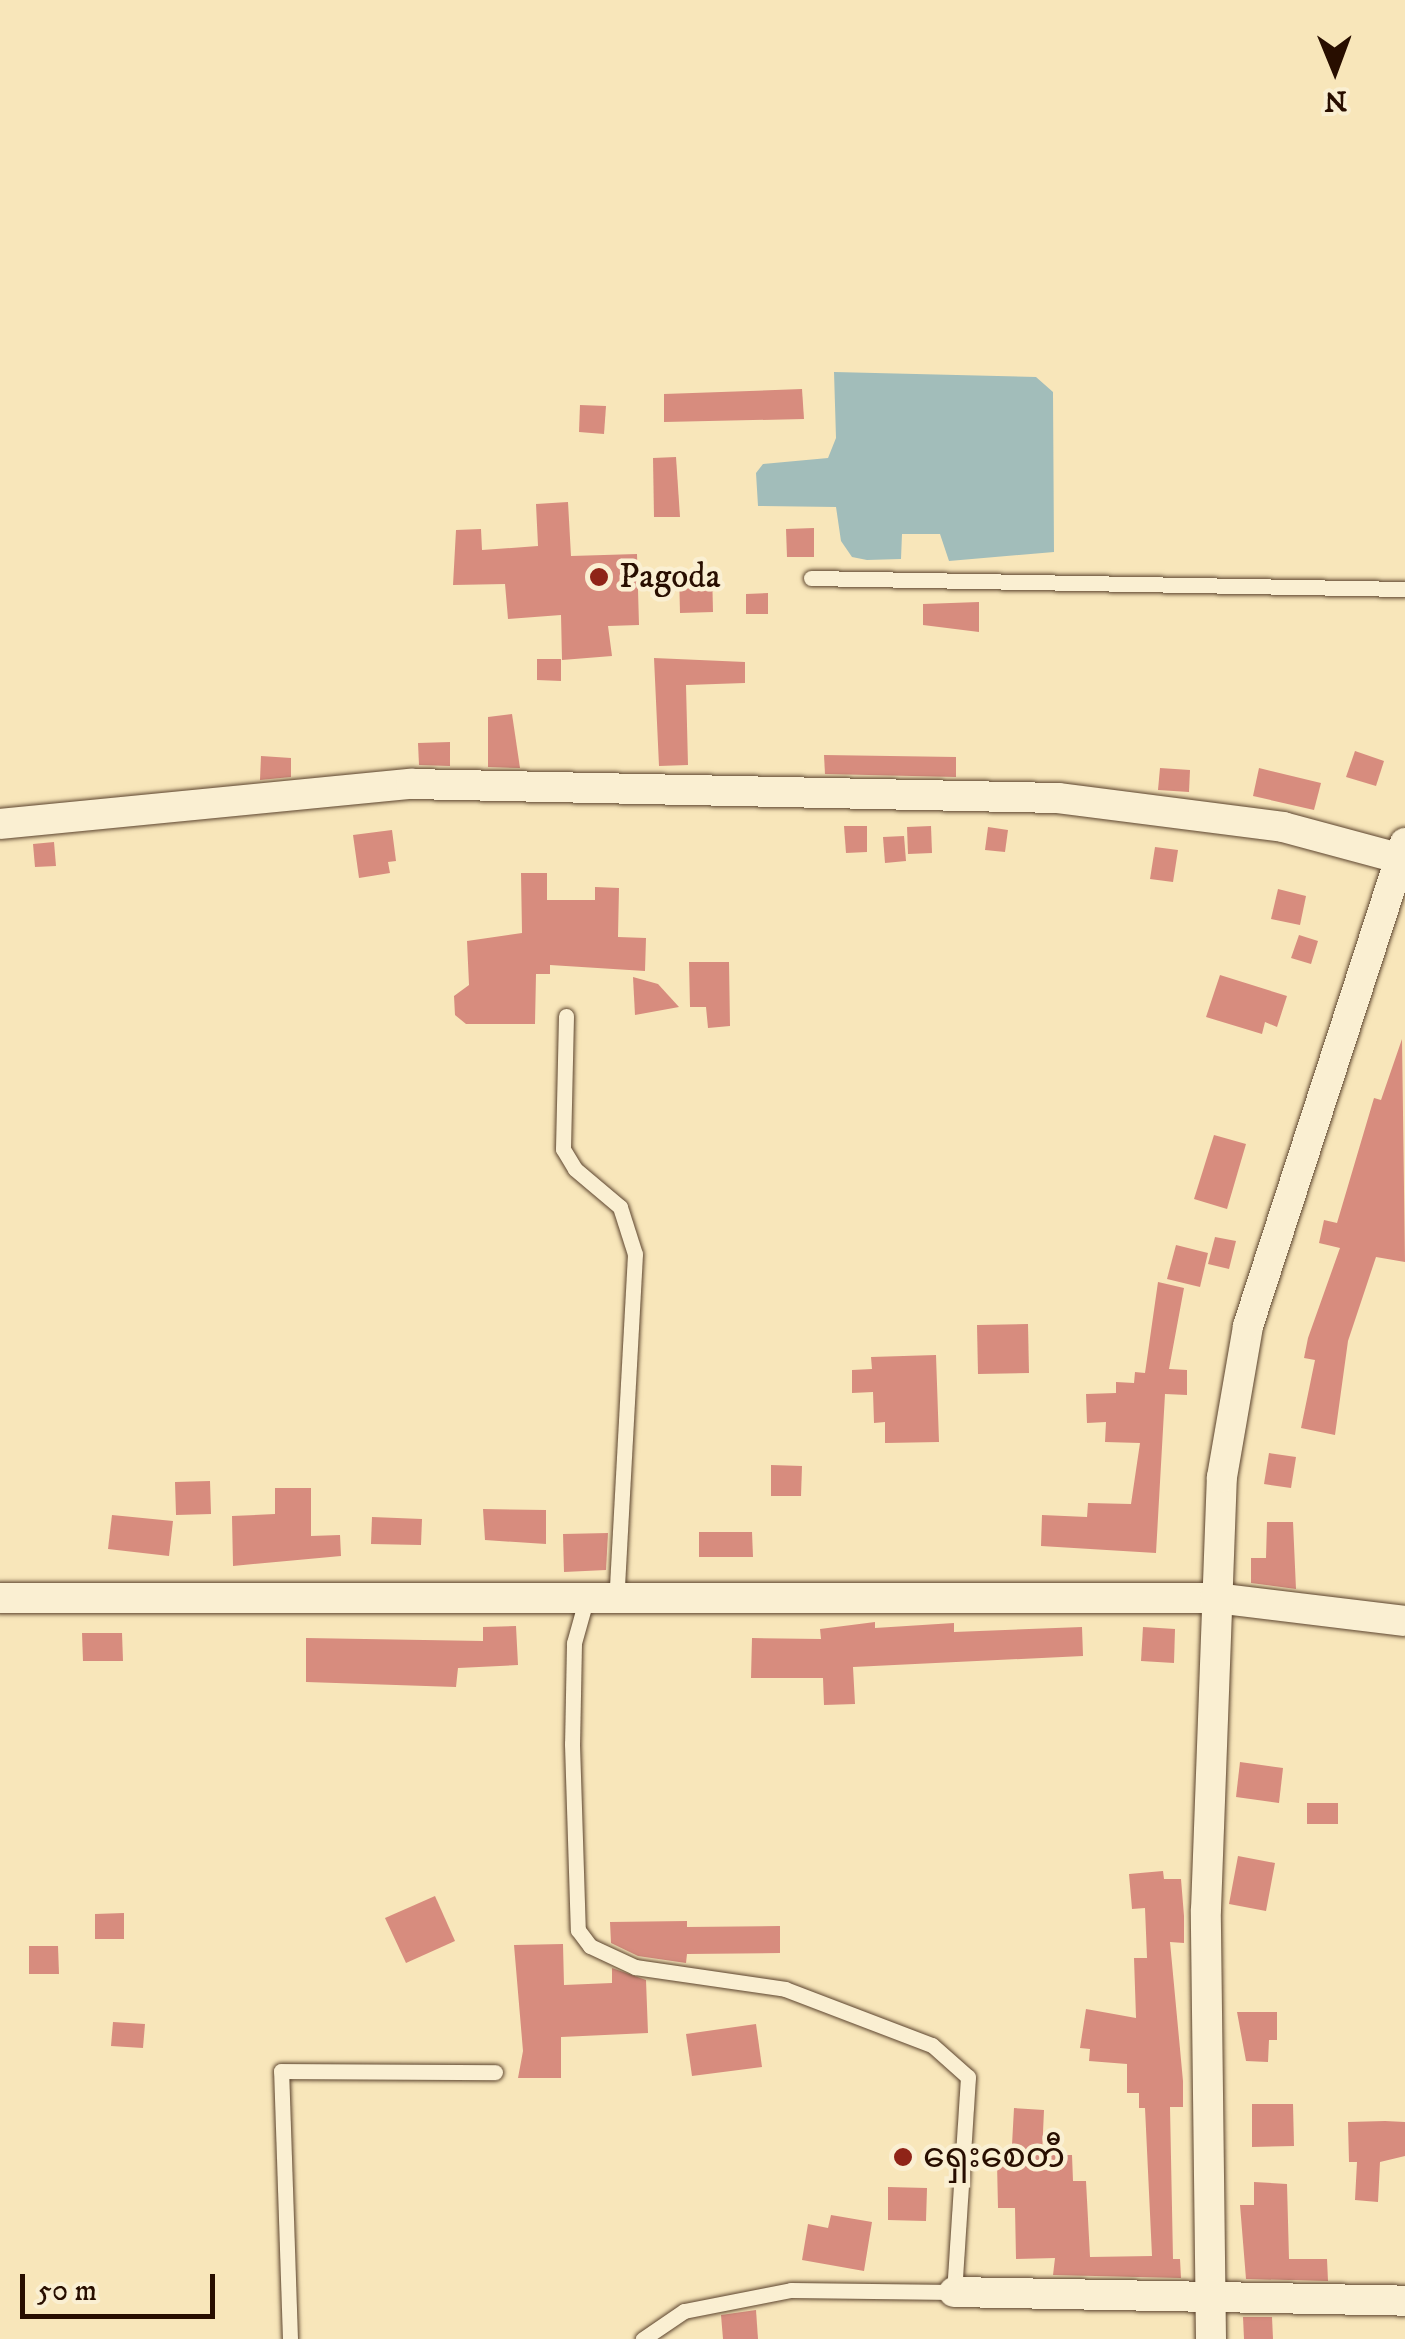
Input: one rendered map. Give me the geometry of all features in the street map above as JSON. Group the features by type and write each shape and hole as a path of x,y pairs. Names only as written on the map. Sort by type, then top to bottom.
{"street":[{"path":"0,824 411,784 1058,798 1283,827 1403,854 1248,1326 1222,1476 1206,1910 1211,2339"},
{"path":"0,1598 1215,1598 1405,1621"},
{"path":"954,2292 1101,2300 1211,2295 1405,2301"}],"lane":[{"path":"811,578 1405,589"},
{"path":"566,1016 563,1149 575,1168 620,1207 635,1254 601,1600 574,1660 578,1930 590,1946 635,1967 785,1989 932,2045 968,2077 954,2292 791,2290 684,2312 643,2339"},
{"path":"290,2339 281,2071 495,2072"}],"water":[{"path":"834,372 1036,377 1053,392 1054,552 949,561 940,534 902,534 901,559 867,560 852,557 841,541 836,507 758,506 756,473 763,464 828,458 836,438"}],"building":[{"path":"802,389 804,419 664,422 664,394"},
{"path":"580,405 606,406 604,434 579,432"},
{"path":"676,457 680,517 654,517 653,458"},
{"path":"568,502 571,556 637,554 639,625 608,626 612,656 562,660 561,615 508,619 505,584 453,585 456,530 481,529 482,550 538,546 536,504"},
{"path":"814,528 814,557 787,557 786,529"},
{"path":"712,570 713,612 680,613 679,572"},
{"path":"768,593 768,614 746,614 746,594"},
{"path":"979,602 979,632 923,625 923,604"},
{"path":"654,658 745,662 745,683 686,685 688,765 659,766"},
{"path":"537,659 561,659 561,681 537,680"},
{"path":"512,714 520,768 488,767 488,717"},
{"path":"450,742 450,766 419,765 418,743"},
{"path":"1355,751 1384,761 1376,786 1346,777"},
{"path":"824,755 956,757 956,777 825,774"},
{"path":"261,756 291,758 291,777 260,780"},
{"path":"1160,768 1190,770 1189,792 1158,790"},
{"path":"1259,768 1321,783 1314,810 1253,796"},
{"path":"844,826 867,826 867,852 846,853"},
{"path":"931,826 932,853 908,854 907,827"},
{"path":"988,827 1008,830 1005,852 985,850"},
{"path":"392,830 396,861 388,862 390,873 359,878 353,835"},
{"path":"904,836 906,861 885,863 883,837"},
{"path":"54,842 56,866 35,867 33,844"},
{"path":"1155,847 1178,850 1173,882 1150,879"},
{"path":"521,873 547,873 547,900 595,900 595,887 619,888 618,937 646,938 645,971 550,965 550,974 536,974 535,1024 466,1024 455,1015 454,996 469,985 467,941 522,933"},
{"path":"1278,889 1306,896 1300,925 1271,919"},
{"path":"1299,935 1318,941 1311,964 1291,958"},
{"path":"689,962 729,962 730,1026 708,1028 706,1007 690,1007"},
{"path":"1220,975 1287,996 1277,1027 1265,1022 1262,1034 1206,1017"},
{"path":"633,977 658,984 679,1007 635,1015"},
{"path":"1402,1039 1405,1262 1376,1257 1348,1341 1335,1435 1301,1428 1315,1360 1304,1358 1308,1338 1340,1248 1319,1243 1324,1220 1337,1223 1374,1098 1381,1100"},
{"path":"1214,1135 1246,1144 1227,1209 1194,1199"},
{"path":"1215,1237 1236,1241 1229,1269 1208,1264"},
{"path":"1176,1245 1208,1253 1200,1287 1167,1279"},
{"path":"1158,1282 1184,1288 1169,1369 1187,1370 1187,1395 1165,1394 1156,1553 1041,1546 1042,1515 1087,1517 1088,1503 1131,1504 1140,1443 1105,1442 1106,1422 1087,1423 1086,1394 1116,1393 1116,1382 1134,1383 1135,1372 1145,1373"},
{"path":"1028,1324 1029,1373 978,1374 977,1325"},
{"path":"936,1355 939,1442 885,1443 885,1422 874,1423 873,1392 852,1393 852,1370 872,1369 871,1357"},
{"path":"1269,1453 1296,1457 1291,1488 1264,1484"},
{"path":"771,1465 802,1466 801,1496 771,1496"},
{"path":"210,1481 211,1514 176,1515 175,1482"},
{"path":"275,1488 311,1488 311,1536 340,1535 341,1556 233,1566 232,1516 275,1514"},
{"path":"483,1509 546,1510 546,1544 485,1540"},
{"path":"112,1515 173,1521 169,1556 108,1549"},
{"path":"372,1517 422,1519 421,1545 371,1544"},
{"path":"1267,1522 1293,1522 1296,1589 1251,1583 1251,1558 1266,1558"},
{"path":"699,1532 752,1532 753,1557 699,1557"},
{"path":"608,1533 606,1570 564,1572 563,1534"},
{"path":"875,1622 875,1628 954,1623 954,1632 1082,1627 1083,1656 853,1667 855,1704 824,1705 823,1678 751,1678 752,1638 821,1639 820,1629"},
{"path":"516,1626 518,1665 458,1668 456,1687 306,1682 306,1638 483,1641 483,1627"},
{"path":"1143,1627 1175,1629 1174,1663 1141,1661"},
{"path":"82,1633 122,1633 123,1661 83,1661"},
{"path":"1240,1762 1283,1768 1279,1803 1236,1797"},
{"path":"1307,1803 1338,1803 1338,1824 1307,1824"},
{"path":"1238,1856 1275,1863 1266,1911 1229,1904"},
{"path":"1163,1871 1164,1879 1181,1879 1184,1916 1184,1943 1170,1942 1183,2081 1183,2107 1170,2107 1173,2259 1180,2259 1181,2278 1053,2275 1055,2258 1016,2259 1015,2208 998,2208 997,2163 1011,2163 1014,2108 1044,2110 1042,2155 1072,2155 1073,2181 1086,2181 1090,2257 1152,2256 1145,2108 1139,2108 1139,2093 1127,2093 1127,2064 1089,2061 1090,2049 1080,2048 1086,2009 1136,2018 1134,1958 1147,1958 1145,1908 1132,1909 1129,1874"},
{"path":"435,1896 455,1941 406,1963 385,1918"},
{"path":"124,1913 124,1939 95,1939 95,1914"},
{"path":"687,1921 687,1927 780,1926 780,1953 687,1954 686,1963 638,1956 611,1943 610,1922"},
{"path":"563,1944 564,1985 612,1983 612,1968 646,1980 648,2033 561,2037 561,2078 518,2078 523,2051 514,1945"},
{"path":"29,1946 58,1946 59,1974 29,1974"},
{"path":"1237,2012 1277,2012 1277,2040 1269,2040 1268,2062 1246,2061"},
{"path":"113,2022 145,2024 143,2048 111,2046"},
{"path":"756,2024 762,2067 692,2076 686,2034"},
{"path":"1252,2104 1293,2104 1294,2146 1252,2147"},
{"path":"1348,2122 1405,2122 1405,2156 1380,2162 1378,2202 1355,2200 1357,2162 1349,2162"},
{"path":"1254,2182 1287,2184 1289,2259 1327,2259 1328,2281 1246,2279 1240,2205 1254,2205"},
{"path":"888,2187 927,2188 926,2221 888,2220"},
{"path":"831,2215 872,2222 864,2271 802,2260 808,2224 828,2228"},
{"path":"756,2310 758,2339 723,2339 721,2315"},
{"path":"1243,2317 1272,2317 1273,2339 1244,2339"}],"place":[{"name":"Pagoda","path":"599,577"},
{"name":"ရှေးစေတီ","path":"903,2157"}]}
